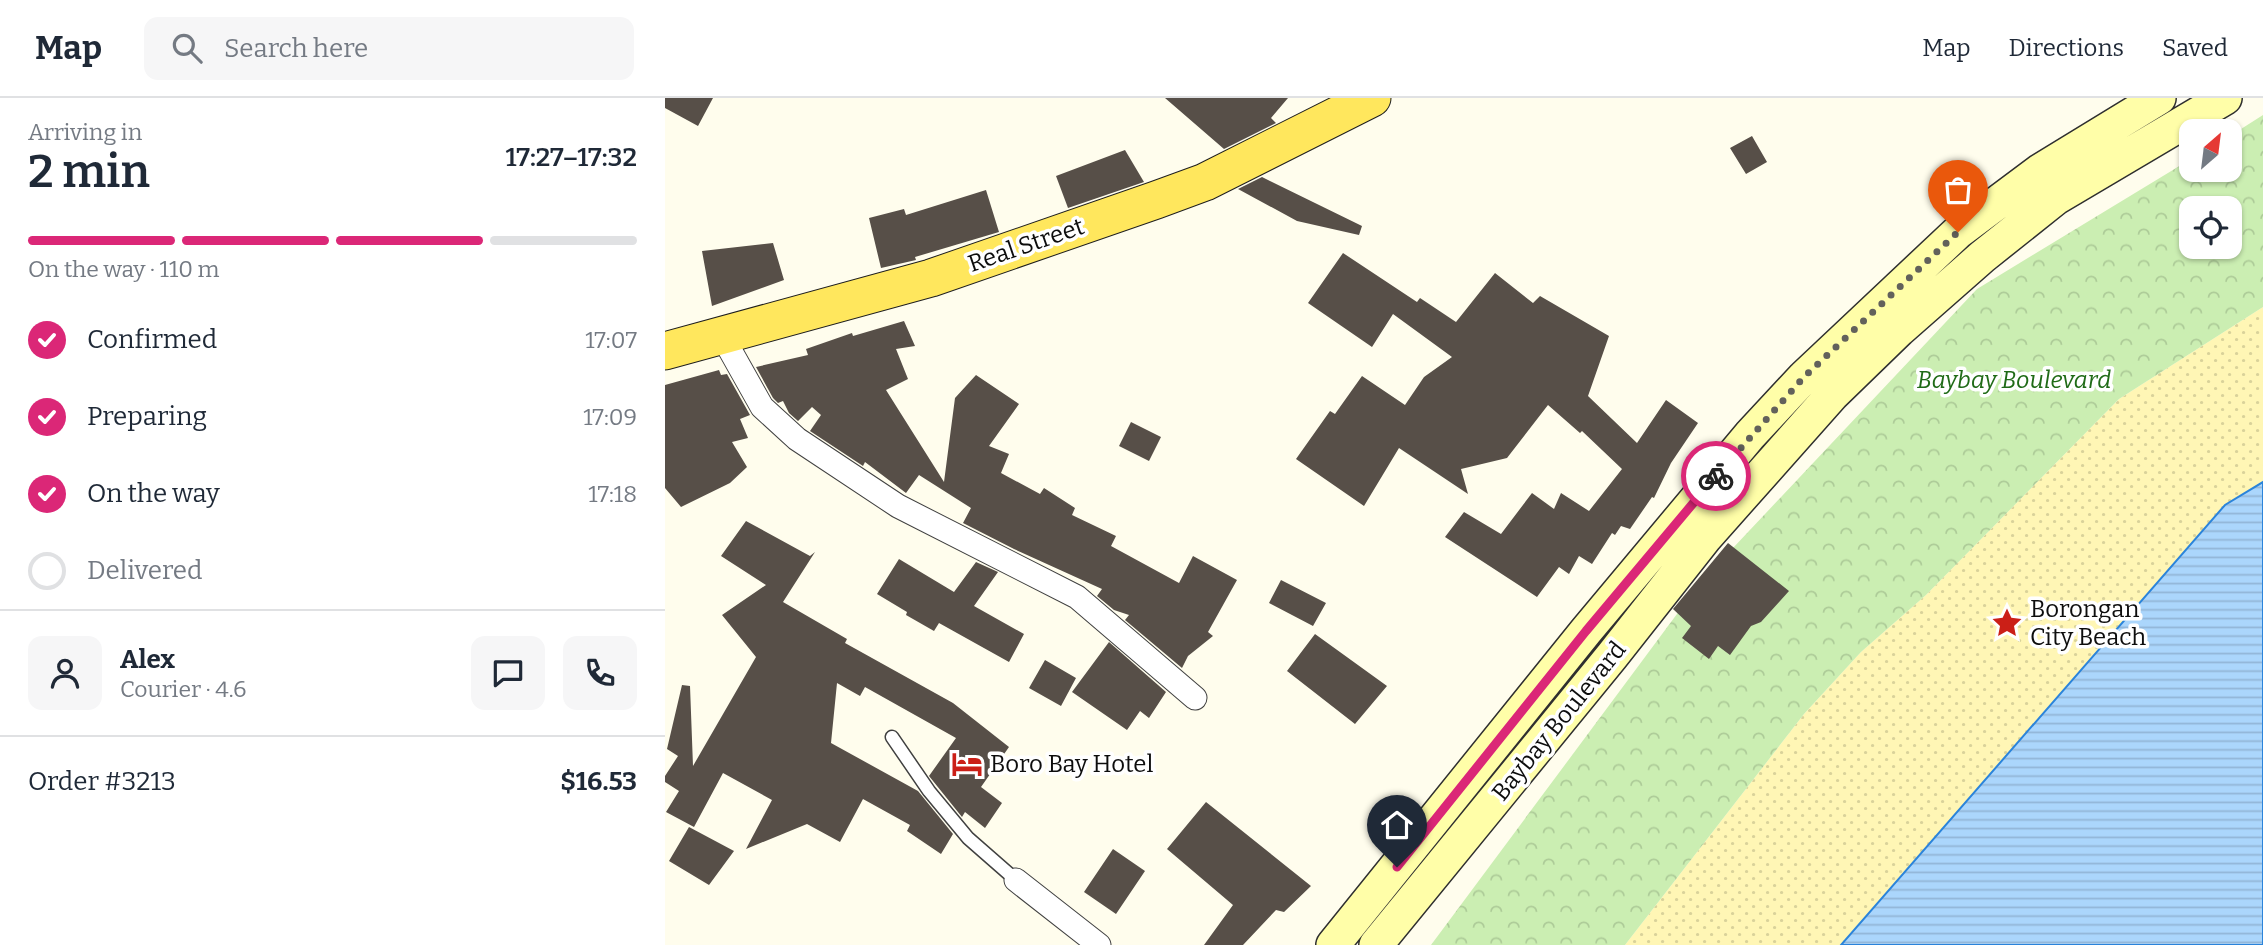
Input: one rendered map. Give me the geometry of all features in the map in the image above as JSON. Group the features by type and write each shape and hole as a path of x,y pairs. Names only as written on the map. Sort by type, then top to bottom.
{"main road":[{"name":"Real Street","path":"665,351 931,278 1156,200 1205,182 1372,98"}],"street":[{"name":"Baybay Boulevard","path":"1377,945 1705,538 1832,395 1899,330 1982,257 2048,184 2159,98"},
{"name":"Baybay Boulevard","path":"1333,945 1586,631 1750,435 1804,377 1958,232 2048,184 2225,98"},
{"path":"721,334 762,407 797,439 898,506 1077,597 1195,698"},
{"path":"1586,631 1612,656"},
{"path":"1016,880 1098,945"}],"lane":[{"path":"893,737 929,790 968,838 1016,880"}],"sand":[{"name":"Borongan City Beach","path":"2263,307 2263,482 2225,505 1841,945 1625,945 1804,714 1861,652 1926,595 2119,399"}],"green space":[{"name":"Baybay Boulevard","path":"2263,115 2263,307 2119,399 1926,595 1861,652 1804,714 1625,945 1431,945 1700,583 1977,289 2179,166 2179,182 2242,182 2242,128"}],"water":[{"path":"2263,482 2263,945 1841,945 2225,505"}],"building":[{"path":"665,98 713,98 698,126 665,108"},
{"path":"1165,98 1288,98 1271,118 1276,123 1224,149"},
{"path":"1752,136 1767,162 1746,174 1730,148"},
{"path":"1125,150 1144,182 1068,208 1056,176"},
{"path":"1262,177 1362,226 1359,235 1297,221 1238,189"},
{"path":"986,190 999,232 915,257 916,260 881,268 869,218 904,209 906,215"},
{"path":"773,243 784,280 712,306 702,251"},
{"path":"1343,253 1417,302 1420,298 1456,322 1495,273 1533,303 1540,296 1609,336 1588,396 1637,443 1666,400 1698,423 1671,463 1654,498 1652,497 1630,529 1621,526 1615,535 1612,533 1592,564 1579,556 1569,574 1559,567 1537,597 1445,537 1464,512 1501,534 1532,493 1554,509 1561,493 1589,511 1622,469 1582,431 1580,433 1548,405 1507,458 1461,469 1468,494 1399,448 1364,506 1296,459 1330,411 1335,414 1362,376 1405,405 1424,377 1452,357 1393,314 1372,347 1308,303"},
{"path":"904,321 915,346 896,349 908,379 886,390 944,482 955,398 976,375 1019,404 989,446 1009,454 1001,473 1040,494 1044,488 1075,508 1072,515 1116,536 1111,546 1179,583 1193,556 1237,580 1208,632 1213,636 1188,656 1182,668 1125,620 1129,615 1114,610 1097,596 1102,589 963,523 971,508 919,475 906,493 865,462 863,466 810,431 821,415 812,407 798,421 789,413 783,401 778,403 773,398 756,367 808,355 806,349 852,333 853,336"},
{"path":"719,370 721,375 727,374 750,415 740,419 748,438 732,442 747,467 730,483 681,507 665,488 665,385"},
{"path":"1131,422 1161,437 1149,461 1119,446"},
{"path":"746,521 810,556 815,552 783,602 847,639 845,643 953,703 1009,747 981,787 1002,803 985,828 965,812 962,817 929,776 956,738 865,687 860,696 837,683 831,743 918,791 953,834 941,854 907,831 910,825 863,799 840,842 807,824 746,849 772,800 723,773 694,827 666,812 679,791 665,782 665,776 678,756 667,749 682,685 690,686 693,766 756,657 722,615 766,585 721,556"},
{"path":"1728,543 1789,591 1761,622 1751,626 1730,655 1718,646 1709,659 1682,638 1691,626 1673,609"},
{"path":"899,559 954,592 976,562 998,572 974,606 1024,634 1009,662 939,623 934,631 877,594"},
{"path":"1281,580 1326,603 1313,626 1269,603"},
{"path":"1315,634 1387,686 1355,724 1287,671"},
{"path":"1109,642 1166,692 1149,718 1140,711 1127,730 1072,692"},
{"path":"1045,660 1076,678 1061,706 1029,688"},
{"path":"1206,802 1311,886 1284,912 1276,910 1243,945 1204,945 1233,905 1167,849"},
{"path":"689,827 734,851 709,885 669,861"},
{"path":"1113,849 1145,871 1116,914 1084,892"}],"way so far":[{"path":"1716,476 1804,377 1958,232"}],"place":[{"name":"Borongan City Beach","path":"2007,623"},
{"name":"Boro Bay Hotel","path":"967,764"}],"route":[{"path":"1397,867 1586,631 1716,476"}]}
